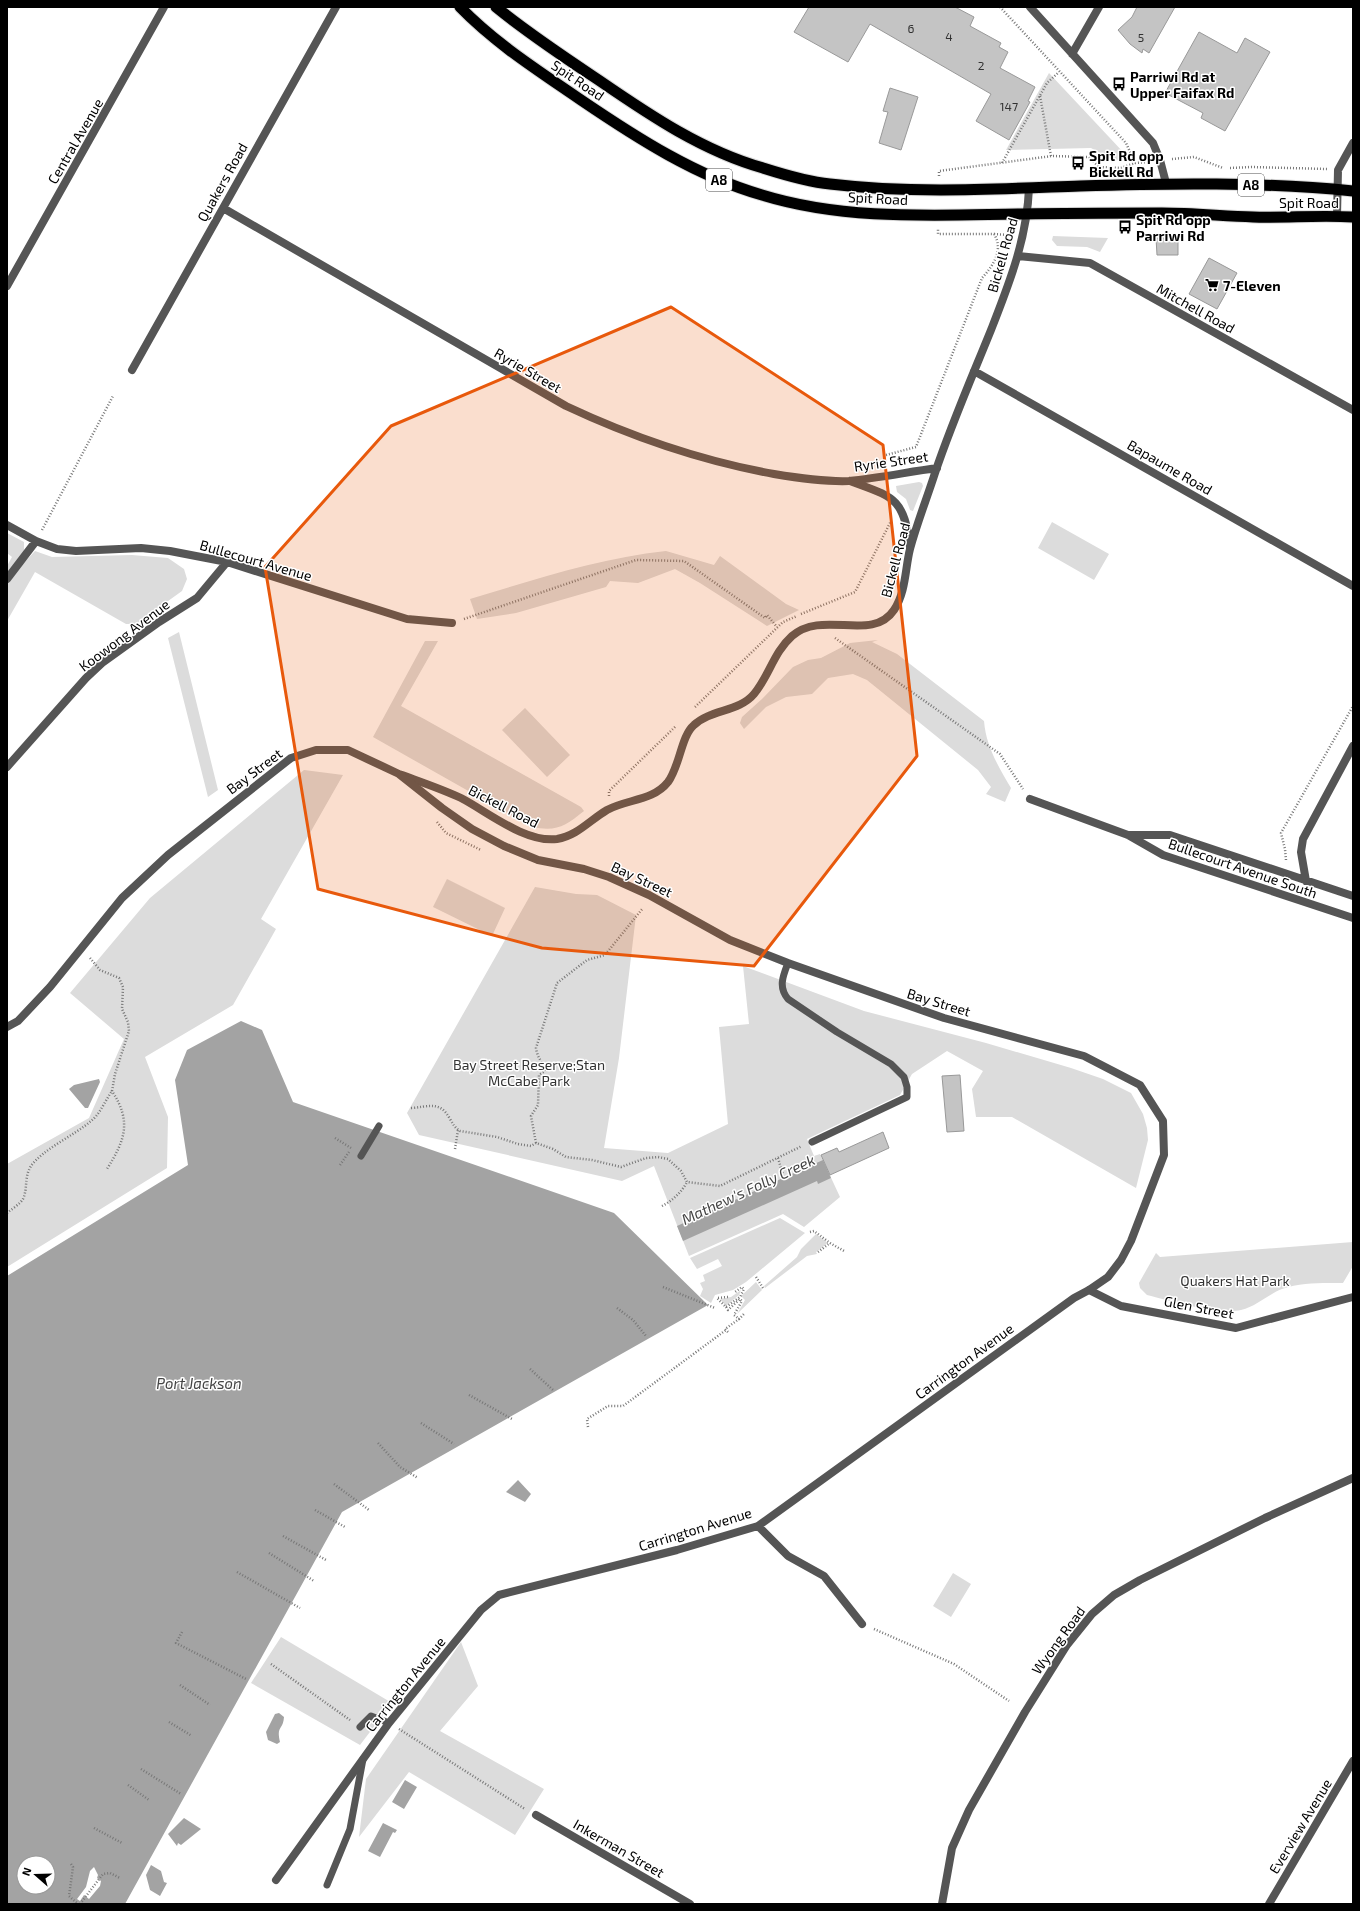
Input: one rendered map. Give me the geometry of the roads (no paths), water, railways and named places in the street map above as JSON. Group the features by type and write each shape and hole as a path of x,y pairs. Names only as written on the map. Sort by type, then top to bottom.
{"highway":[{"name":"Spit Road","path":"460,7 480,28 506,49 601,114 674,159 720,181 762,195 798,204 851,212 938,215 1163,213 1255,217 1337,216 1353,218"},
{"name":"Spit Road","path":"496,7 524,30 665,125 721,153 761,168 830,184 939,191 1166,183 1295,185 1353,191"}],"street":[{"name":"Central Avenue","path":"7,286 164,7"},
{"name":"Quakers Road","path":"132,370 336,7"},
{"path":"1030,7 1153,143 1160,160 1166,183"},
{"path":"1072,54 1099,7"},
{"path":"1337,216 1336,189 1338,170 1353,143"},
{"name":"Bickell Road","path":"399,774 455,796 518,830 542,838 555,839 569,836 609,809 651,796 659,791 673,773 687,734 693,725 702,719 746,701 758,689 785,644 802,629 815,624 857,626 872,625 883,621 893,612 900,601 910,550 937,468 1013,274 1028,214 1029,188"},
{"name":"Ryrie Street","path":"223,208 566,406 608,425 672,448 737,467 792,477 849,481 937,468"},
{"name":"Mitchell Road","path":"1018,256 1090,263 1353,410"},
{"name":"Bapaume Road","path":"974,371 1353,586"},
{"name":"Ryrie Street","path":"849,481 890,497 899,506 908,528 910,550"},
{"name":"Bullecourt Avenue","path":"7,525 36,541 57,549 76,551 141,548 170,551 227,562 407,618 452,623"},
{"path":"7,579 36,541"},
{"name":"Koowong Avenue","path":"7,767 86,678 115,654 197,598 227,562"},
{"path":"1306,880 1301,852 1303,839 1353,746"},
{"name":"Bay Street","path":"7,1028 18,1021 50,987 122,898 168,855 290,758 316,750 348,750 399,774 466,825 504,846 538,860 584,869 603,875 649,895 730,940 788,963 944,1018 1084,1056 1140,1085 1163,1122 1164,1155 1128,1247 1108,1277 1089,1290"},
{"name":"Bullecourt Avenue South","path":"1030,799 1128,835 1163,856 1353,918"},
{"name":"Bullecourt Avenue South","path":"1128,835 1170,836 1353,896"},
{"name":"Glen Street","path":"1089,1290 1121,1306 1236,1328 1353,1297"},
{"name":"Carrington Avenue","path":"276,1880 389,1723 481,1610 499,1595 677,1550 758,1526 1062,1307 1089,1290"},
{"name":"Wyong Road","path":"942,1904 952,1848 969,1810 1025,1712 1067,1646 1092,1614 1114,1595 1140,1580 1265,1518 1353,1478"},
{"path":"758,1526 788,1556 824,1576 862,1624"},
{"name":"Everview Avenue","path":"1269,1904 1353,1761"},
{"name":"Inkerman Street","path":"536,1815 690,1904"}],"lane":[{"path":"788,963 782,985 783,993 788,999 837,1032 891,1064 904,1077 907,1087 907,1097 812,1142"},
{"path":"361,1156 379,1126"},
{"path":"360,1728 371,1716 389,1723"},
{"name":"Carrington Avenue","path":"327,1885 350,1829 364,1757"}],"water":[{"name":"Port Jackson","path":"241,1021 262,1030 293,1102 614,1213 708,1305 342,1512 125,1904 7,1904 7,1276 188,1165 175,1080 187,1050","holes":["94,1867 98,1875 97,1878 101,1881 100,1886 89,1899 84,1895 80,1901 77,1899 86,1887 90,1871"]},
{"path":"99,1079 100,1082 88,1108 85,1108 69,1089 74,1085"},
{"path":"823,1160 831,1178 818,1184 817,1181 683,1241 677,1226"},
{"path":"518,1480 531,1494 525,1502 506,1492"},
{"path":"279,1713 284,1717 279,1730 280,1742 277,1744 268,1740 266,1732 275,1714"},
{"path":"405,1780 417,1787 404,1809 392,1802"},
{"path":"184,1818 201,1829 181,1845 178,1843 177,1846 168,1834"},
{"path":"383,1823 397,1830 395,1833 393,1832 380,1857 368,1851"},
{"path":"151,1865 161,1871 164,1882 167,1883 160,1896 150,1890 146,1875"}],"place":[{"name":"Parriwi Rd at Upper Faifax Rd","path":"1119,84"},
{"name":"Spit Rd opp Bickell Rd","path":"1078,163"},
{"name":"Spit Rd opp Parriwi Rd","path":"1125,227"},
{"name":"7-Eleven","path":"1212,285"}],"park label":[{"name":"Bay Street Reserve;Stan McCabe Park","path":"529,1072"},
{"name":"Quakers Hat Park","path":"1235,1280"}],"water label":[{"name":"Mathew's Folly Creek","path":"748,1189"}]}
